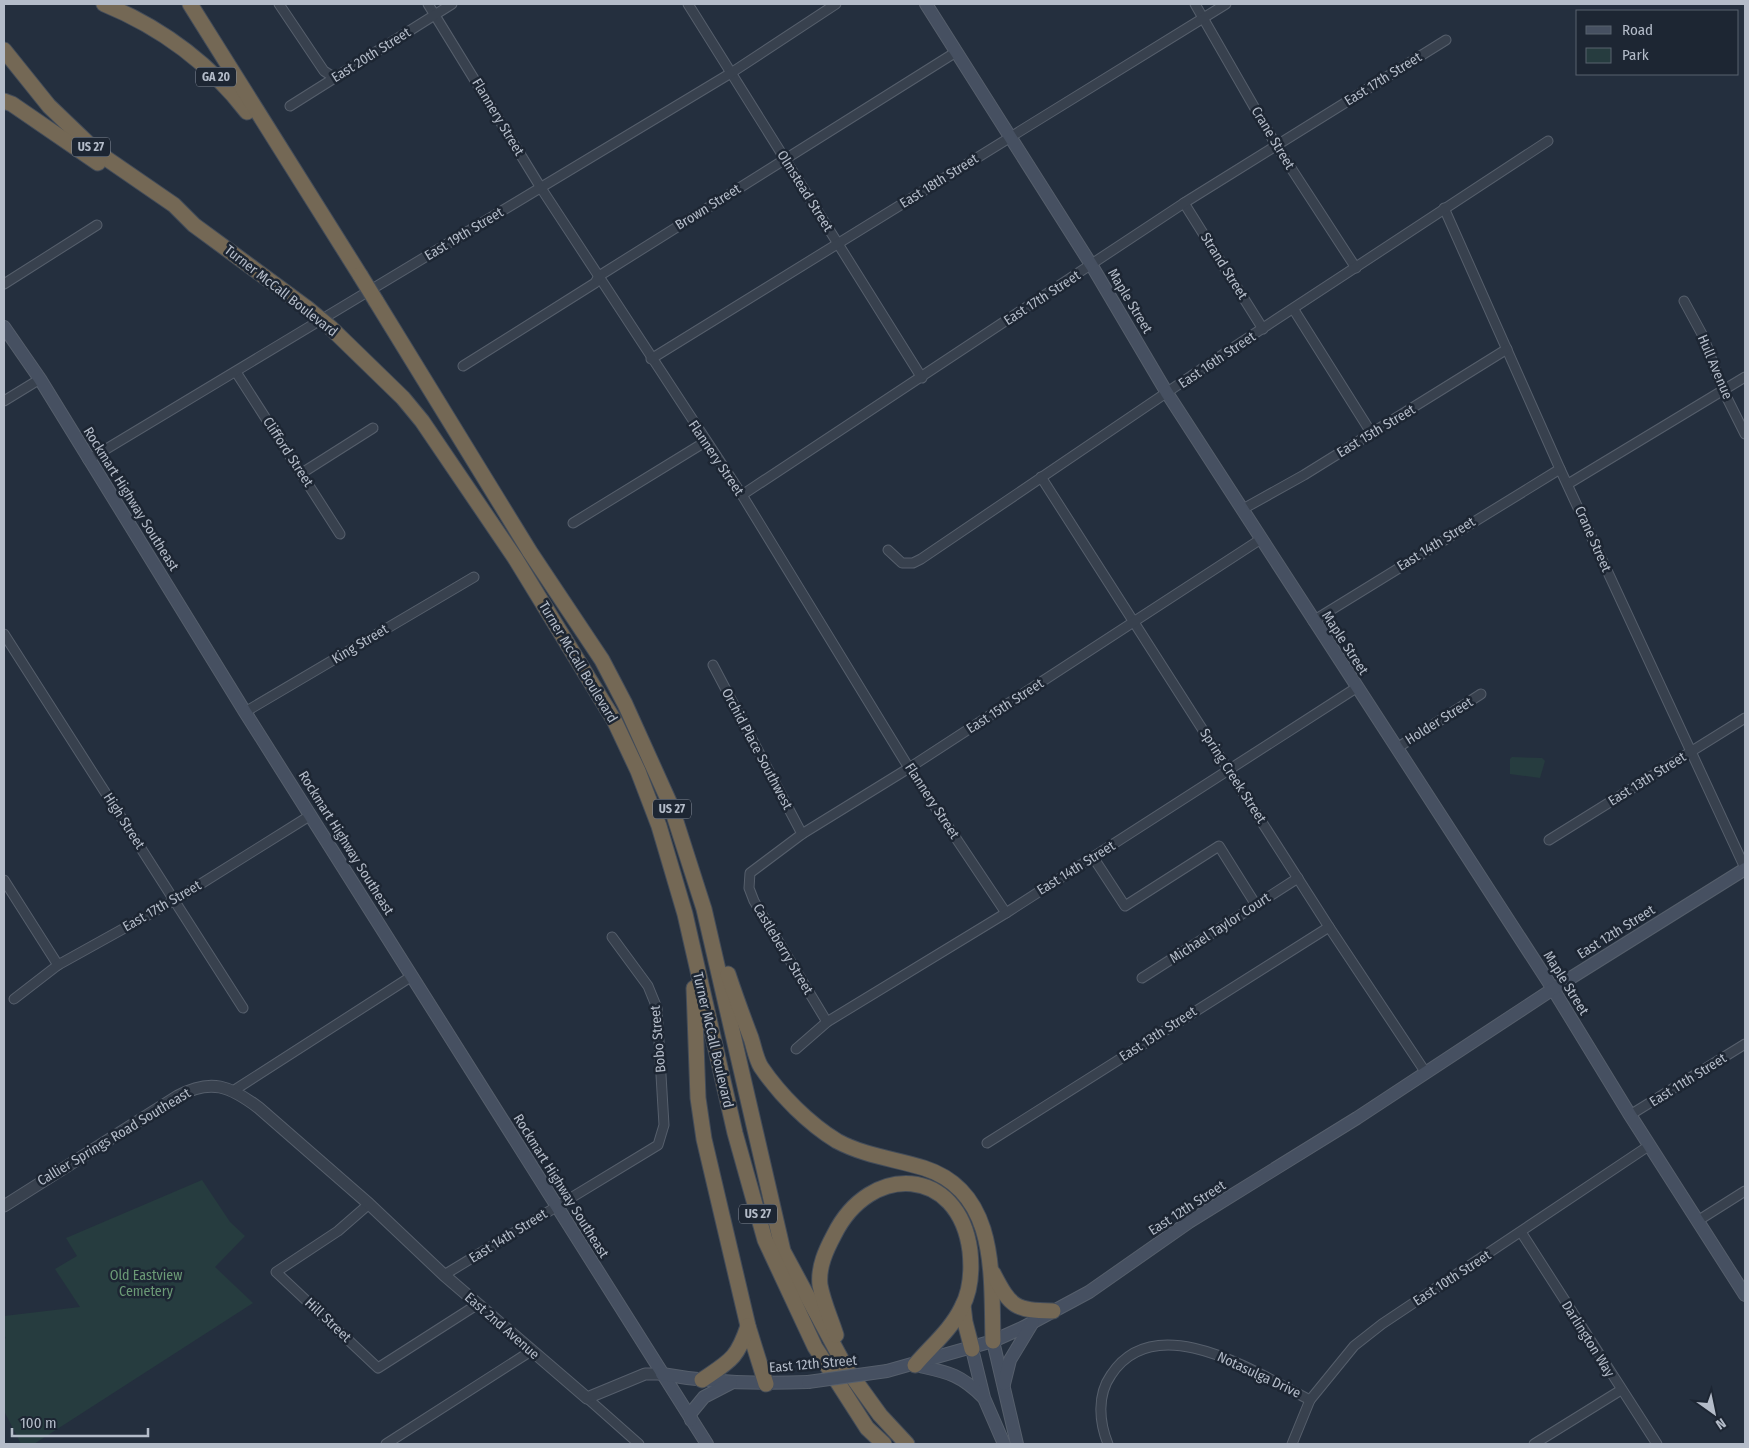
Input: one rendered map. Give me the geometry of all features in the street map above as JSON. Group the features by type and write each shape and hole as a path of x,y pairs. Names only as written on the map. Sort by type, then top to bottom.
{"highway":[{"name":"GA 20","path":"104,4 131,15 162,34 224,84 300,183"},
{"name":"Turner McCall Boulevard","path":"190,4 300,183 360,275 525,544 602,660 625,704 671,806 704,909 783,1251 846,1368 880,1415 907,1444"},
{"name":"Turner McCall Boulevard","path":"4,50 31,85 74,131 97,152 174,205 194,225 307,308 331,328 403,398 422,421 515,558 614,720 638,771 659,826 685,914 693,957 735,1133 765,1240 815,1347 867,1428 884,1444"},
{"path":"4,101 12,104 175,215 194,225"},
{"path":"704,909 761,1066 798,1110 837,1140 872,1156 941,1174 971,1203 983,1225 991,1256 993,1341"},
{"path":"693,957 698,1098 704,1139 748,1326 766,1384"},
{"path":"846,1368 820,1284 822,1262 838,1226 850,1209 865,1196 885,1186 904,1182 918,1183 935,1191 954,1209 967,1232 972,1268 963,1305 952,1325 915,1365"},
{"path":"991,1270 1004,1294 1018,1307 1026,1310 1053,1312"},
{"path":"963,1305 964,1322 972,1349"},
{"path":"702,1380 724,1366 740,1351 748,1326"}],"main road":[{"name":"Maple Street","path":"926,4 1092,266 1167,393 1356,688 1553,989 1630,1115 1745,1294"},
{"name":"Rockmart Highway Southeast","path":"4,327 40,379 88,460 245,712 707,1444"},
{"name":"East 12th Street","path":"662,1374 702,1380 766,1384 808,1382 887,1371 915,1365 993,1341 1089,1292 1189,1222 1426,1073 1553,989 1745,868"},
{"path":"1003,1387 1010,1360 1033,1322"},
{"path":"993,1341 1017,1444"},
{"path":"972,1349 984,1398 1004,1444"},
{"path":"915,1365 954,1374 967,1382 984,1398"},
{"path":"691,1420 690,1414 704,1397 733,1382"}],"street":[{"path":"279,4 324,71 336,78"},
{"name":"Flannery Street","path":"428,4 436,14 541,188 742,496 909,768 1006,913"},
{"name":"East 20th Street","path":"290,106 452,4"},
{"name":"Olmstead Street","path":"688,4 922,378"},
{"name":"East 19th Street","path":"88,460 731,73 836,4"},
{"name":"Crane Street","path":"1195,4 1276,146 1356,268"},
{"name":"East 18th Street","path":"651,359 1226,4"},
{"name":"East 17th Street","path":"742,496 1092,266 1184,203 1446,40"},
{"name":"Brown Street","path":"463,366 596,284 599,276 956,52"},
{"name":"East 16th Street","path":"888,550 902,563 913,563 1444,208 1548,141"},
{"name":"Strand Street","path":"1184,203 1264,329"},
{"name":"Crane Street","path":"1444,208 1560,469 1745,868"},
{"path":"4,284 97,225"},
{"name":"Hull Avenue","path":"1684,300 1703,336 1723,390 1745,434"},
{"path":"1294,310 1372,434"},
{"name":"East 15th Street","path":"1243,509 1372,434 1507,349"},
{"name":"Clifford Street","path":"236,372 340,534"},
{"path":"1568,484 1745,377"},
{"path":"4,401 40,379"},
{"path":"302,473 373,428"},
{"path":"573,523 705,442"},
{"name":"East 14th Street","path":"1313,621 1560,469"},
{"name":"Spring Creek Street","path":"1041,477 1329,926 1426,1073"},
{"name":"East 15th Street","path":"750,873 802,834 909,768 1261,539"},
{"name":"King Street","path":"245,712 474,577"},
{"name":"High Street","path":"4,634 243,1008"},
{"name":"Orchid Place Southwest","path":"713,665 802,834"},
{"name":"East 14th Street","path":"796,1048 827,1022 1006,913 1356,688"},
{"name":"Holder Street","path":"1397,748 1482,694"},
{"name":"East 13th Street","path":"1549,840 1745,718"},
{"name":"East 17th Street","path":"14,999 58,966 175,900 311,815"},
{"path":"1093,857 1125,906 1219,846 1256,905"},
{"name":"Castleberry Street","path":"750,873 749,888 754,901 827,1022"},
{"name":"Michael Taylor Court","path":"1142,978 1298,878"},
{"path":"4,880 58,966"},
{"name":"East 13th Street","path":"988,1143 1329,926"},
{"name":"Bobo Street","path":"612,937 654,996 657,1008 664,1125"},
{"path":"233,1091 412,976"},
{"name":"East 11th Street","path":"1630,1115 1745,1044"},
{"name":"Callier Springs Road Southeast","path":"4,1206 140,1118 192,1088 208,1085 233,1091 259,1108 369,1204"},
{"name":"East 14th Street","path":"444,1275 556,1206 654,1149 661,1138 664,1125"},
{"name":"East 10th Street","path":"1292,1444 1310,1400 1354,1346 1382,1324 1650,1145"},
{"path":"1699,1220 1745,1191"},
{"name":"Hill Street","path":"369,1204 338,1231 276,1272 378,1368 478,1304"},
{"name":"East 2nd Avenue","path":"369,1204 444,1275 639,1444"},
{"name":"Darlington Way","path":"1521,1232 1656,1444"},
{"name":"Notasulga Drive","path":"1108,1444 1103,1431 1100,1408 1108,1379 1121,1363 1137,1352 1155,1345 1179,1343 1225,1358 1310,1400"},
{"path":"386,1444 531,1351"},
{"name":"East 12th Street","path":"587,1398 645,1374 662,1374"},
{"path":"1534,1444 1621,1390"}],"green space":[{"path":"1512,757 1542,758 1545,761 1540,778 1510,774 1510,759"},
{"name":"Old Eastview Cemetery","path":"202,1180 230,1222 245,1236 215,1267 253,1303 34,1444 21,1444 4,1411 4,1339 6,1338 4,1335 4,1316 80,1307 55,1269 77,1256 66,1238"}]}
